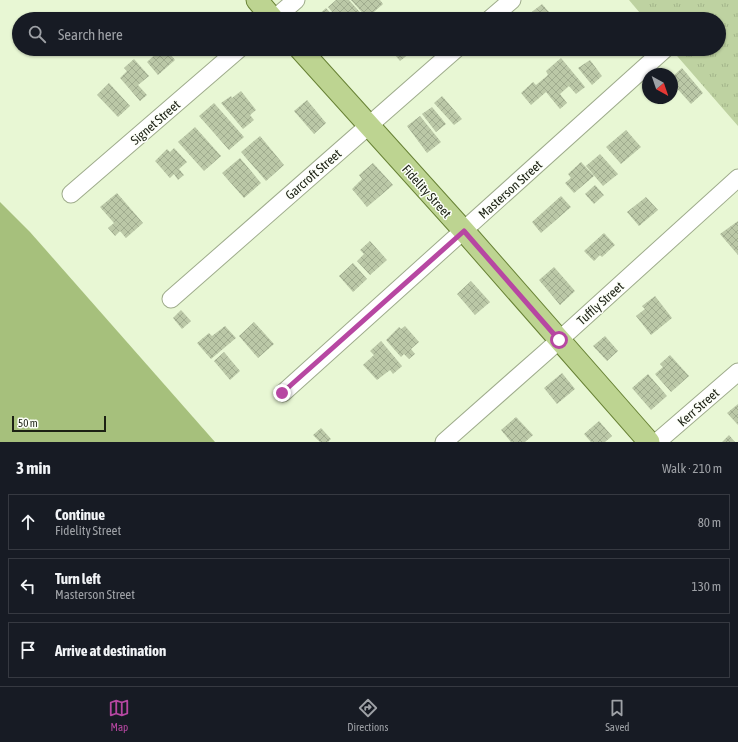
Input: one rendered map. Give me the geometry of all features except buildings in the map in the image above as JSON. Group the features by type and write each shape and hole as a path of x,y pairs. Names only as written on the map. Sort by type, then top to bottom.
{"main road":[{"path":"257,0 268,12"},
{"name":"Fidelity Street","path":"306,56 464,231 649,442"}],"street":[{"path":"282,12 296,0"},
{"path":"498,12 512,0"},
{"name":"Signet Street","path":"71,194 232,56"},
{"name":"Garcroft Street","path":"171,299 448,56"},
{"name":"Masterson Street","path":"282,393 657,56"},
{"name":"Tuffly Street","path":"444,442 738,178"},
{"name":"Kerr Street","path":"657,442 738,372"}],"green space":[{"path":"629,0 738,0 738,126 677,56 726,56 726,12 639,12"}],"shaded area":[{"path":"0,202 30,232 215,442 0,442"}],"route":[{"path":"282,393 464,231 559,340"}]}
